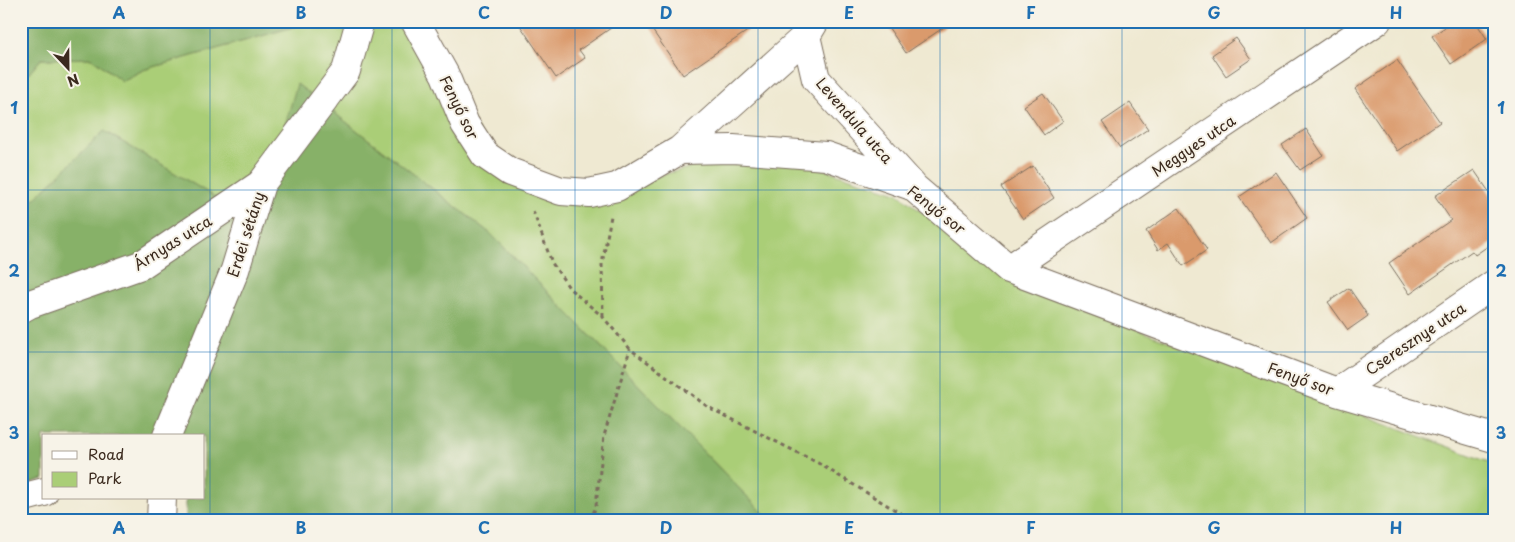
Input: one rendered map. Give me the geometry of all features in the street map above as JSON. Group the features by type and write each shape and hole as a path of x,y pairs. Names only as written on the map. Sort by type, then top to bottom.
{"street":[{"name":"Erdei sétány","path":"168,434 235,270 261,184 346,72 360,21"},
{"name":"Fenyő sor","path":"415,21 444,75 464,124 485,155 510,172 561,191 589,193 617,187 680,150 732,149 826,156 912,186 1009,269 1337,392 1494,438"},
{"name":"Meggyes utca","path":"1009,269 1378,21"},
{"path":"680,150 811,29"},
{"name":"Levendula utca","path":"811,29 816,79 912,186"},
{"name":"Árnyas utca","path":"21,309 30,304 141,265 261,184"},
{"name":"Cseresznye utca","path":"1337,392 1494,284"},
{"path":"21,498 42,493"},
{"path":"161,521 162,500"}],"path":[{"path":"510,172 532,205 552,263 570,289 603,316 630,349 708,407 818,463 913,521"},
{"path":"603,316 602,264 617,187"},
{"path":"591,521 596,505 604,436 630,349"}],"green space":[{"path":"21,21 314,21 143,70 122,81 92,58 41,59 21,83"},
{"path":"314,21 418,21 489,150 552,187 617,187 741,154 810,165 897,193 955,238 1035,291 1494,464 1494,521 771,521 491,234 298,85 257,222 104,131 21,212 21,83 41,59 92,58 122,81 143,70"},
{"path":"297,84 491,234 771,521 186,521 186,500 205,500 205,434 42,434 42,480 21,486 21,212 104,131 257,222"}],"building":[{"path":"517,21 621,21 579,50 585,58 556,78"},
{"path":"646,21 762,21 683,75"},
{"path":"884,21 953,21 906,53"},
{"path":"1454,21 1475,21 1487,39 1451,64 1432,36"},
{"path":"1236,38 1251,59 1226,76 1212,55"},
{"path":"1397,60 1440,122 1397,151 1355,89"},
{"path":"1043,93 1063,121 1044,135 1024,106"},
{"path":"1130,103 1148,129 1120,148 1102,122"},
{"path":"1306,129 1323,155 1300,170 1282,145"},
{"path":"1033,166 1054,198 1023,219 1001,187"},
{"path":"1474,170 1494,199 1494,242 1475,255 1472,251 1410,294 1389,263 1451,220 1435,196"},
{"path":"1276,172 1307,218 1271,243 1239,197"},
{"path":"1179,208 1207,250 1183,266 1168,243 1158,250 1146,231"},
{"path":"1349,288 1368,316 1348,330 1328,302"}]}
